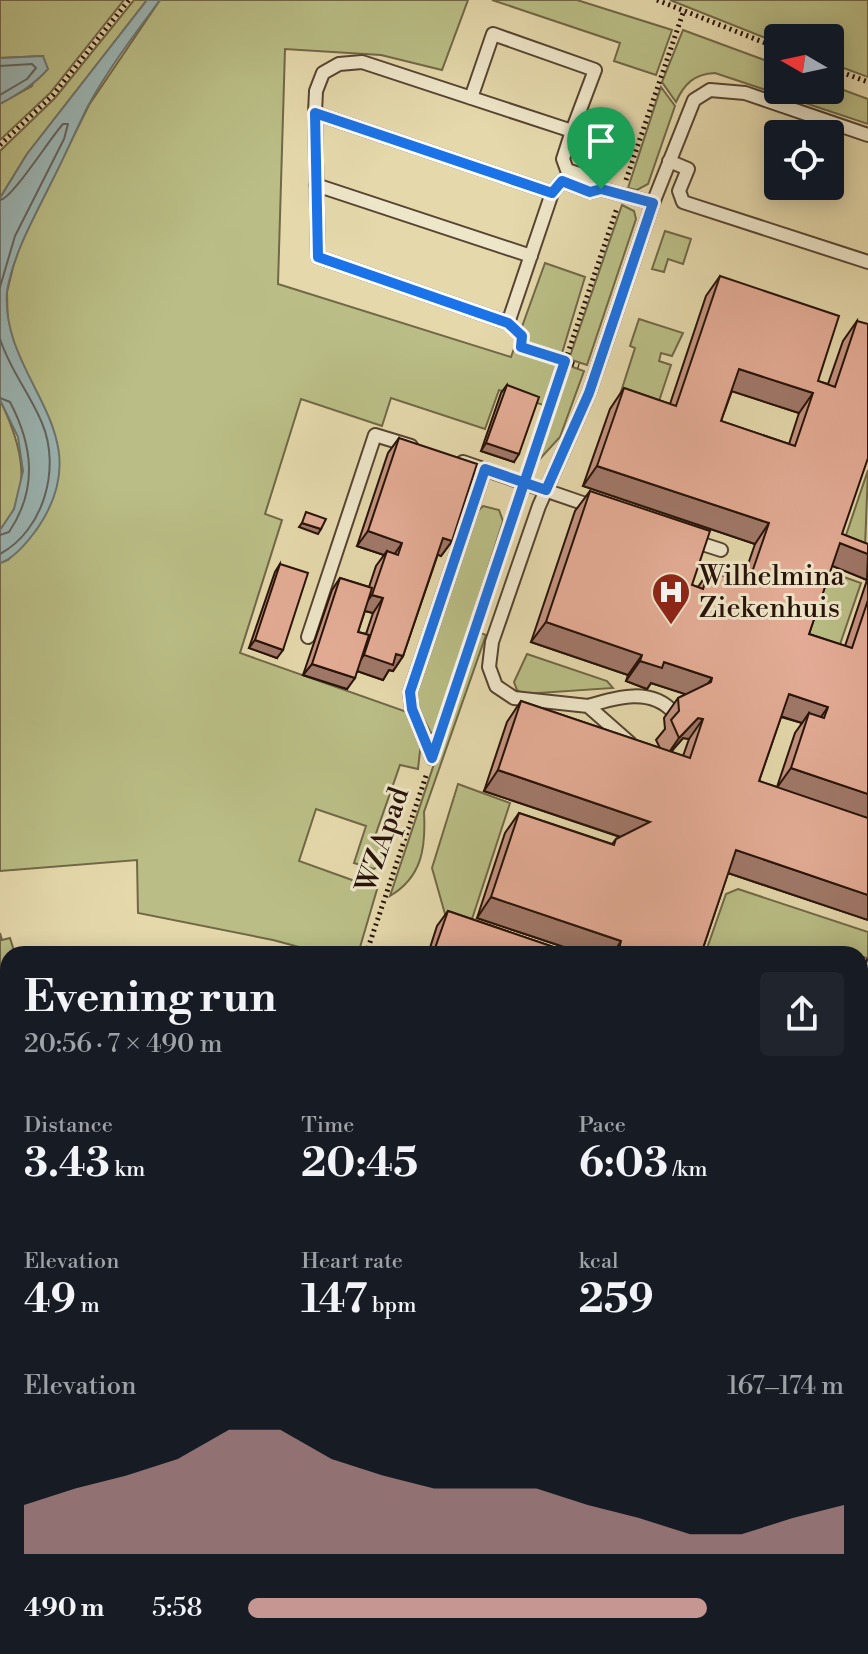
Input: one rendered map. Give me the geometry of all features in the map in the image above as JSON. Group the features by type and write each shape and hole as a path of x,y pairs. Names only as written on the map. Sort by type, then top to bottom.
{"lane":[{"path":"471,98 493,34 595,70 563,159 567,170 597,180 601,189"},
{"path":"572,131 362,62 339,64 323,73 316,91 318,257 508,323 552,193 562,181 590,192 601,189 653,203"},
{"path":"674,713 664,701 639,696 616,698 588,706 514,698 496,686 489,667 492,642 546,490 596,371 653,203 694,100 710,90 724,88 868,135"},
{"path":"315,113 552,193"},
{"path":"669,161 688,169 679,191 683,202 868,262"},
{"path":"316,185 531,256"},
{"path":"308,637 375,435 430,452"},
{"path":"444,456 617,515"},
{"path":"432,758 412,709 410,692 485,469"},
{"path":"677,535 721,550"},
{"path":"588,706 628,743 646,751"}],"path":[{"path":"0,145 53,95 129,0"},
{"path":"657,0 764,42"},
{"path":"495,569 684,10"},
{"path":"844,73 868,82"},
{"path":"508,323 522,336 521,347 596,371"},
{"name":"WZApad","path":"369,946 475,628"}],"green space":[{"path":"0,0 124,0 50,93 0,140 0,104 32,86 43,56 0,58"},
{"path":"134,0 147,0 27,154 0,198 0,151 55,98"},
{"path":"160,0 468,0 442,70 381,55 285,49 278,284 511,357 545,263 585,277 546,406 499,390 485,429 391,398 382,426 301,399 265,514 282,520 240,653 407,712 421,742 418,769 400,765 373,842 388,854 386,861 374,869 354,863 366,826 316,809 299,861 366,885 369,882 378,886 360,946 295,946 138,913 137,860 0,871 0,563 8,560 37,529 57,469 51,423 8,338 7,292 22,240 89,105"},
{"path":"492,0 577,0 672,30 656,75 614,61 620,43"},
{"path":"670,0 868,0 868,77 844,68 844,24 764,24 764,37"},
{"path":"683,30 764,60 764,89 715,73 701,75 691,81 676,102 662,82"},
{"path":"661,87 675,106 648,184 637,190 628,188"},
{"path":"844,90 868,99 868,124 808,104 844,104"},
{"path":"622,205 634,211 636,219 587,365 569,359"},
{"path":"665,231 691,239 683,264 668,259 664,272 652,269"},
{"path":"639,319 683,333 672,356 661,353 659,361 671,365 656,410 618,401 635,348 630,346"},
{"path":"567,365 584,371 560,437 539,460 538,449"},
{"path":"0,400 14,432 21,483 11,515 0,530"},
{"path":"868,470 865,548 840,553"},
{"path":"483,506 499,510 503,521 436,732 431,733 419,710 416,690 474,515"},
{"path":"830,572 861,583 836,656 804,645"},
{"path":"478,632 486,635 424,812 420,860 409,880 390,896"},
{"path":"527,654 607,681 613,688 524,694 517,690 514,682"},
{"path":"458,784 510,803 471,922 445,914 432,868"},
{"path":"738,889 868,932 868,946 708,946 726,894"},
{"path":"0,933 2,940 10,938 12,946 0,946"}],"water":[{"path":"147,0 160,0 88,106 25,236 10,277 7,291 9,323 18,352 55,433 60,462 55,492 39,526 17,553 0,563 0,530 14,509 23,471 18,437 0,400 0,198 27,154"},
{"path":"43,56 48,69 0,104 0,58"}],"building":[{"name":"Wilhelmina Ziekenhuis","path":"720,276 839,316 818,381 835,387 857,321 868,324 868,458 842,534 868,544 868,554 840,543 809,634 852,648 868,600 868,794 791,768 809,713 824,718 828,707 789,694 759,781 868,818 868,895 736,850 704,946 620,946 621,941 491,897 519,813 614,845 616,839 650,822 498,770 521,701 690,758 703,719 698,718 679,738 671,720 679,711 678,698 711,682 712,678 664,662 662,668 640,661 642,655 546,622 590,491 710,531 692,585 703,589 709,571 748,584 769,523 597,466 624,388 676,406","holes":["739,369 813,393 795,446 721,421"]},
{"path":"507,385 539,397 519,454 486,443"},
{"path":"399,438 477,464 452,541 443,538 403,656 396,654 393,665 364,655 383,598 372,595 387,551 398,555 402,543 368,531"},
{"path":"306,512 326,519 321,529 302,523"},
{"path":"280,564 308,573 283,650 255,640"},
{"path":"340,578 372,588 358,632 369,635 355,678 312,664"},
{"path":"448,911 551,946 436,946"}],"place":[{"name":"Wilhelmina Ziekenhuis","path":"671,626"}],"route":[{"path":"601,189 590,192 562,181 552,193 315,113 318,257 508,323 522,336 521,347 565,361 524,482 432,758 429,744 412,709 410,692 485,469 524,482 546,490 589,393 653,203 601,189"}]}
